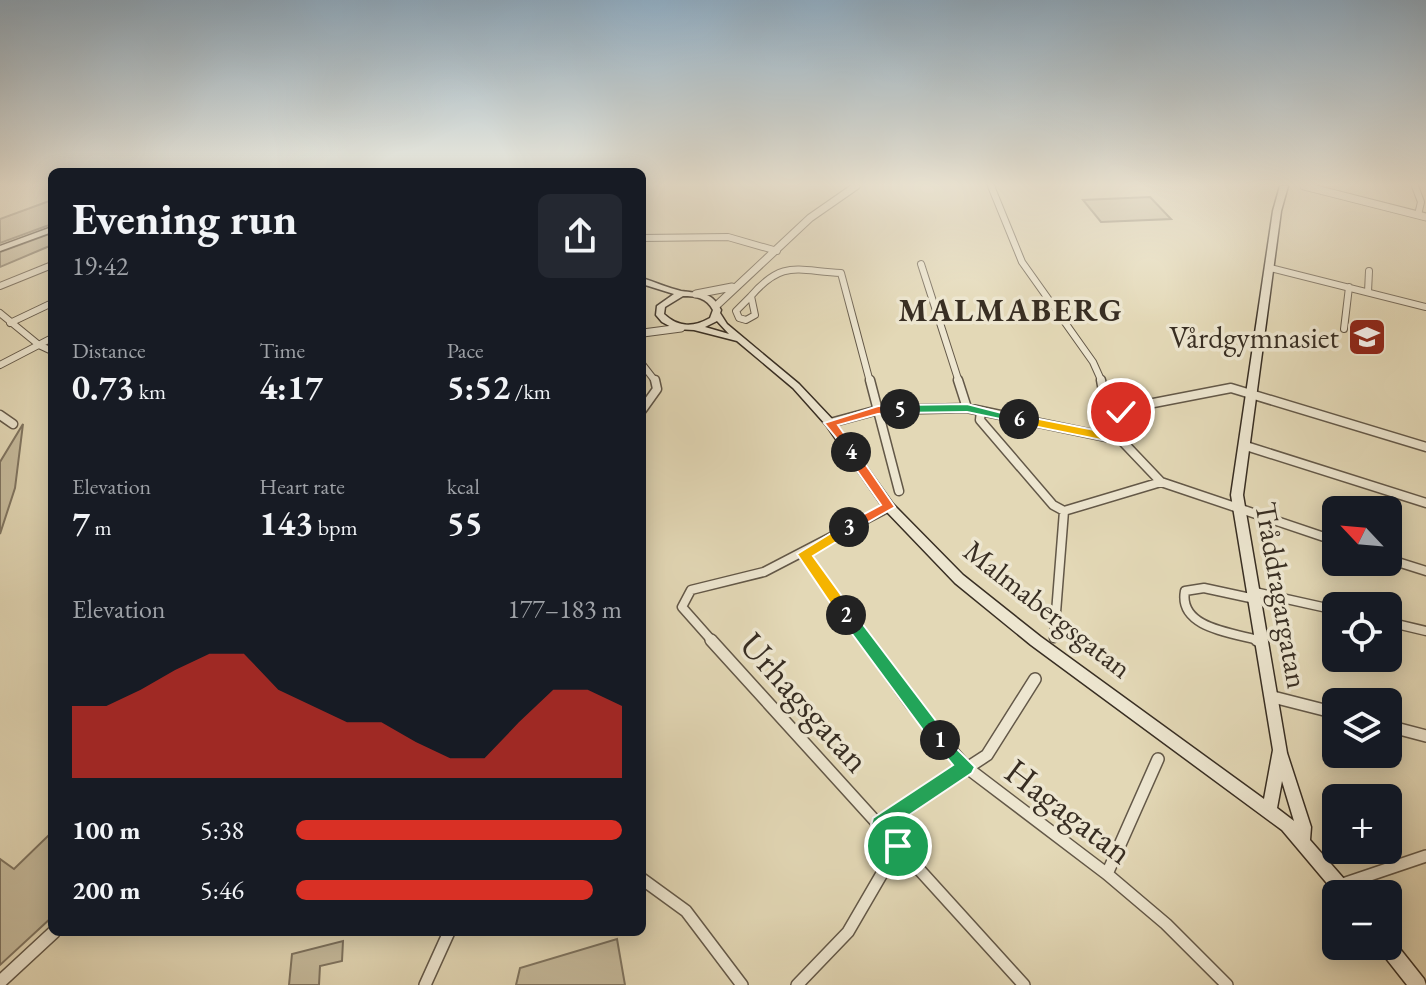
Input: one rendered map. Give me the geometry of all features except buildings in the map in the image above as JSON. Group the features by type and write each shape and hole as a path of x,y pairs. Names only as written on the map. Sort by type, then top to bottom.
{"main road":[{"path":"0,247 41,232"},
{"name":"Tråddragargatan","path":"1274,232 1254,396 1237,495 1280,750 1303,827 1302,841"},
{"path":"646,282 681,294 696,294 716,310 709,323 681,328 668,323 662,306 646,286"},
{"path":"662,306 681,294"},
{"name":"Malmabergsgatan","path":"716,310 742,342 796,386 830,423 889,507 959,579 1269,811 1302,841 1335,880"},
{"name":"Malmabergsgatan","path":"696,327 742,342"},
{"name":"Tråddragargatan","path":"1269,811 1280,750"},
{"path":"1398,960 1418,985"}],"street":[{"path":"716,310 735,286 796,232"},
{"path":"1010,232 1022,262 1093,362 1102,382 1111,426 1161,482 1322,536"},
{"path":"646,238 728,237 777,251"},
{"path":"921,264 967,408"},
{"path":"751,296 768,277 790,266 840,268 899,491"},
{"path":"0,286 48,267"},
{"path":"1270,268 1426,307"},
{"path":"1368,292 1369,271"},
{"path":"696,294 735,286"},
{"path":"1344,329 1349,287"},
{"path":"10,323 48,305"},
{"path":"646,328 662,306"},
{"path":"0,313 48,349"},
{"path":"646,332 681,328"},
{"path":"0,365 48,340"},
{"path":"646,369 655,379 657,389 646,404"},
{"path":"1107,412 1225,388 1426,447"},
{"path":"830,423 878,410 967,408 1121,440"},
{"path":"981,411 980,420 1053,505 1064,511 1161,482"},
{"path":"0,415 13,424"},
{"path":"1246,446 1426,503"},
{"path":"804,554 889,507"},
{"path":"1054,638 1064,511"},
{"name":"Urhagsgatan","path":"804,554 764,572 701,586 686,596 682,607 1024,985"},
{"name":"Hagagatan","path":"804,554 911,704 966,767 1107,874 1166,924 1227,985"},
{"path":"1402,563 1426,571"},
{"path":"1263,641 1208,628 1187,614 1182,599 1185,591 1195,587 1322,608"},
{"path":"1402,625 1426,631"},
{"path":"880,825 987,755 1035,679"},
{"path":"1273,697 1322,709"},
{"path":"1402,730 1426,736"},
{"path":"1107,874 1158,759"},
{"path":"797,985 848,932 898,846"},
{"path":"1367,880 1426,856"},
{"path":"646,881 668,893 683,908 742,985"},
{"path":"0,982 50,936"},
{"path":"425,985 447,936"}],"shaded area":[{"path":"0,232 30,232 0,243"},
{"path":"48,234 48,247 0,267 0,252"},
{"path":"23,424 15,488 0,534 0,462"},
{"path":"48,836 48,921 0,965 0,859 14,869"},
{"path":"617,939 625,985 516,985 520,968"},
{"path":"343,941 342,961 320,966 319,985 289,985 292,954"}],"place":[{"name":"Vårdgymnasiet","path":"1367,337"}],"district":[{"name":"MALMABERG","path":"1011,310"}],"route":[{"path":"898,846 880,825 966,767 911,704 804,554 889,507 830,423 878,410 967,408 1121,440 1114,433 1107,412 1121,412"}]}
